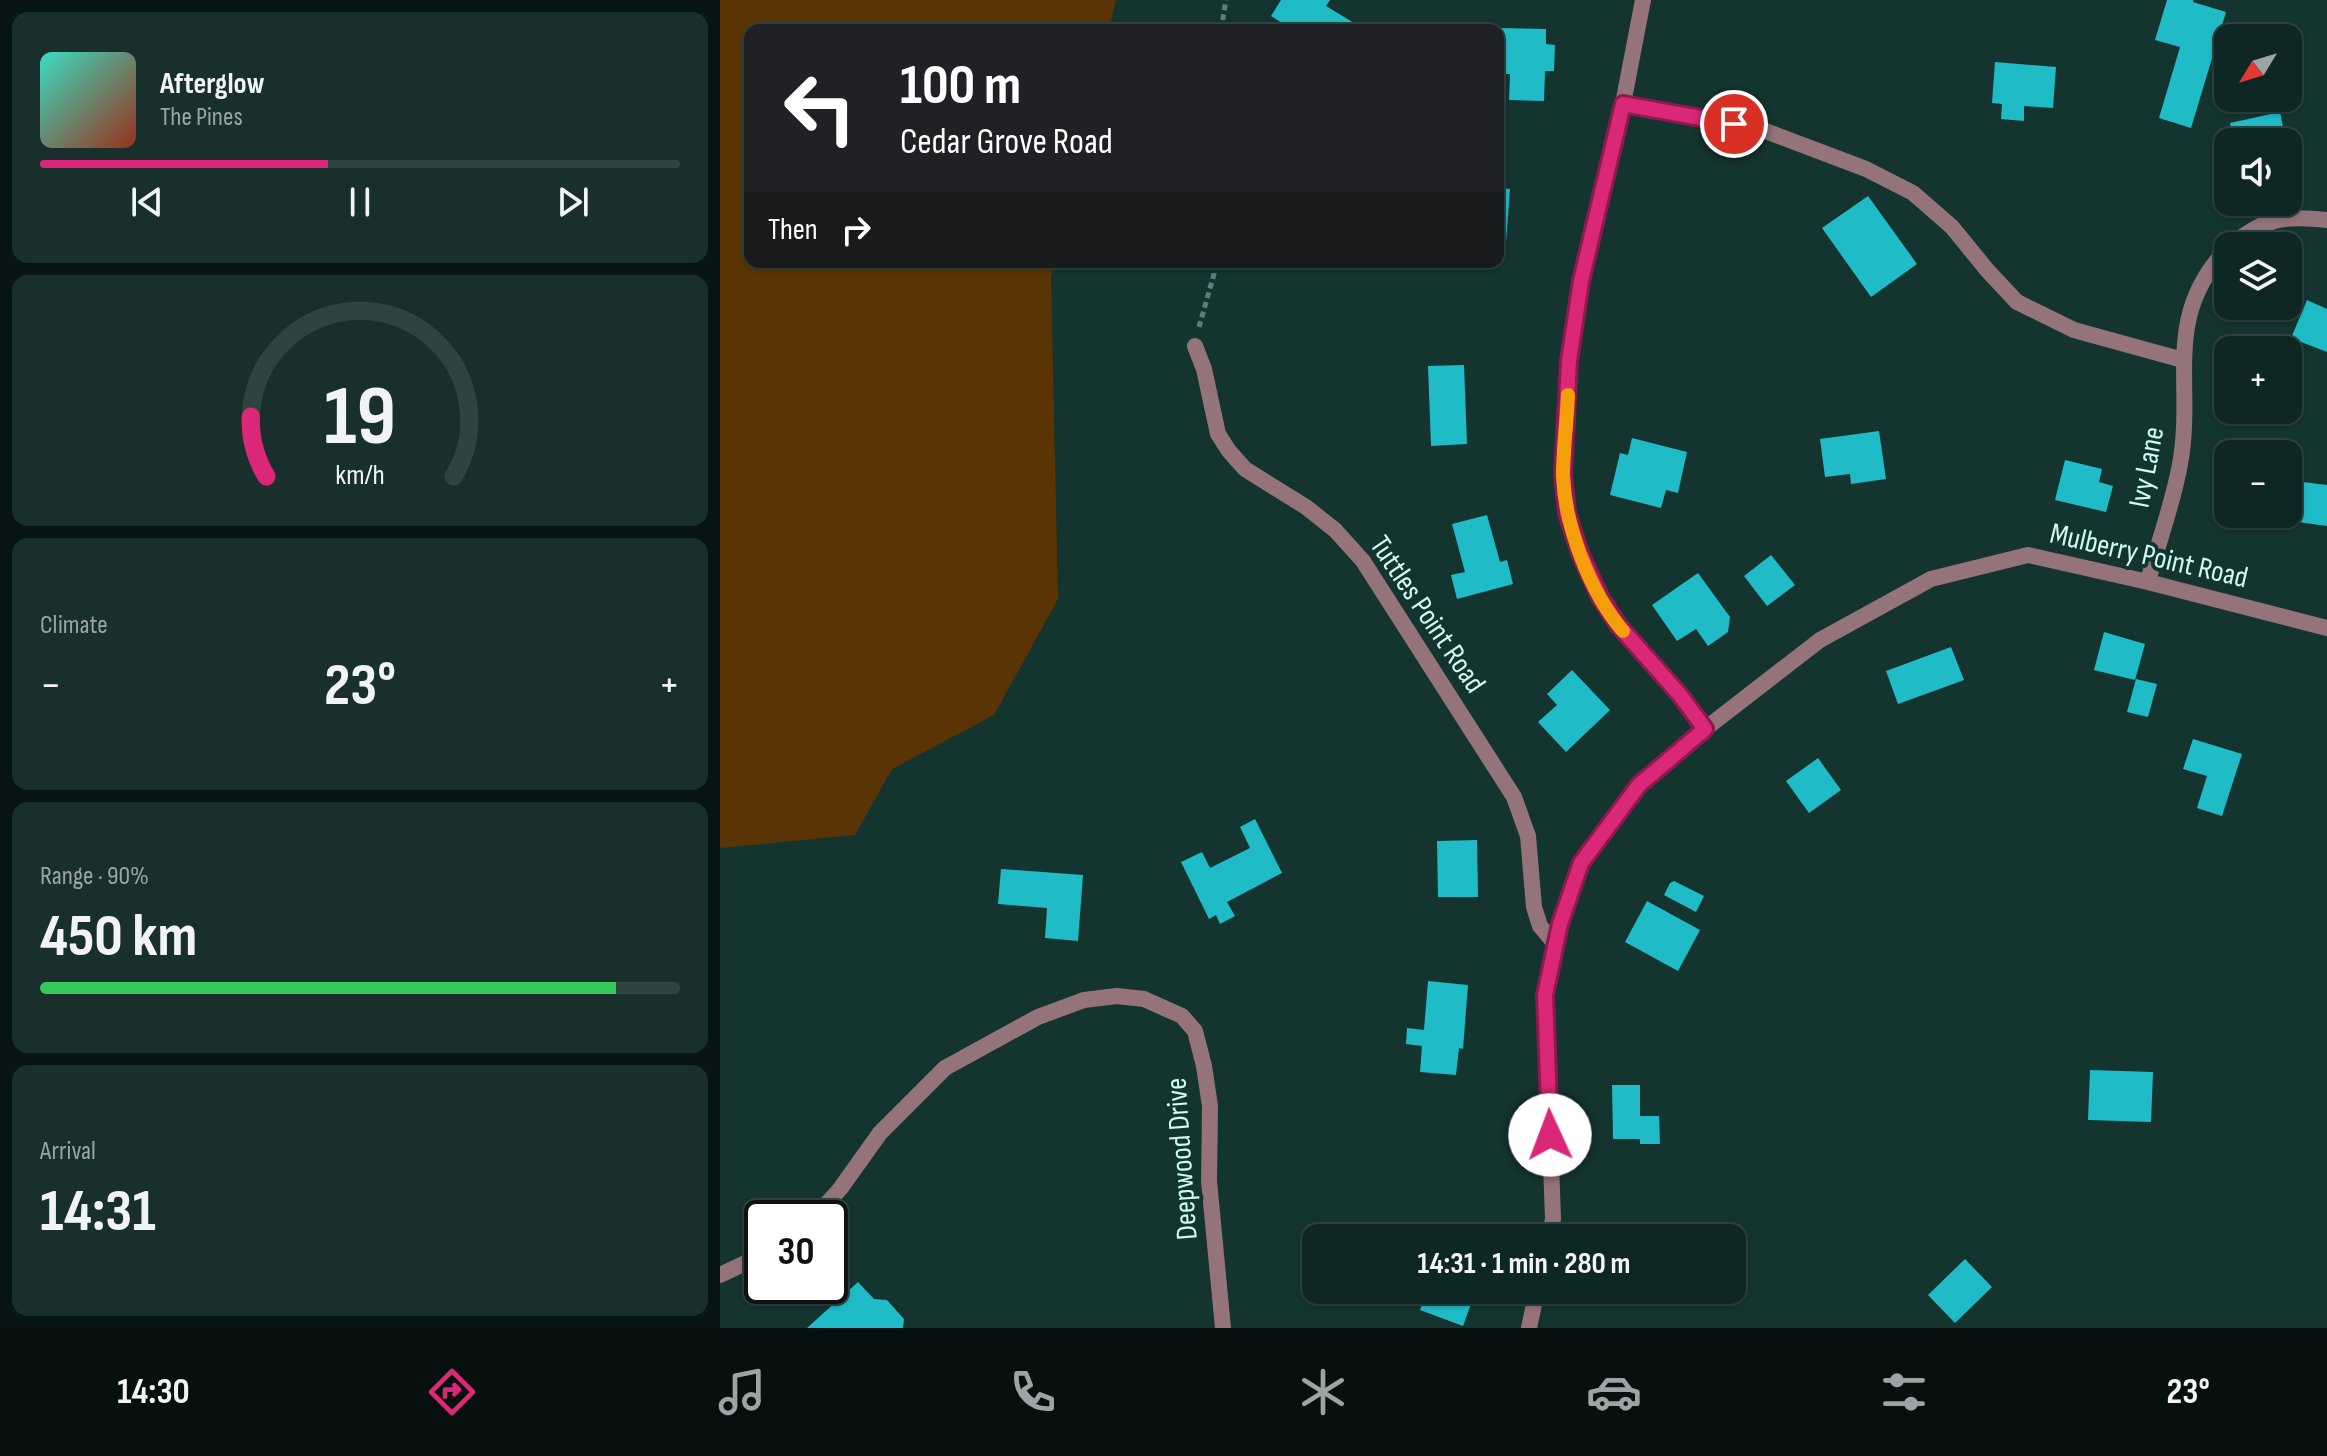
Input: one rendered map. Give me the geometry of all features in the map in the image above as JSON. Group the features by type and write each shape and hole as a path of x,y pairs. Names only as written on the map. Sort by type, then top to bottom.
{"street":[{"path":"1643,0 1623,104 1584,266 1571,348 1563,475 1567,513 1580,553 1600,597 1619,626 1680,695 1705,729"},
{"path":"1623,104 1755,127 1866,169 1913,193 1952,227 2017,302 2074,330 2183,360"},
{"name":"Ivy Lane","path":"2247,232 2276,220 2304,217 2327,220"},
{"name":"Ivy Lane","path":"2148,582 2181,461 2185,337 2198,290 2214,262"},
{"name":"Tuttles Point Road","path":"1195,346 1204,369 1218,434 1229,451 1245,469 1306,507 1335,530 1363,561 1514,797 1528,836 1534,907 1540,926 1555,944"},
{"name":"Mulberry Point Road","path":"1552,1224 1545,995 1555,944 1581,863 1639,785 1705,729 1820,640 1931,579 2028,555 2327,628"},
{"name":"Deepwood Drive","path":"830,1200 880,1133 945,1068 1038,1017 1084,1000 1117,996 1144,999 1182,1016 1195,1031 1204,1066 1210,1106 1209,1181 1223,1328"},
{"path":"720,1275 744,1264"},
{"path":"1529,1328 1534,1304"}],"path":[{"path":"1222,24 1226,0"},
{"path":"1195,346 1214,268"}],"shaded area":[{"path":"720,0 1116,0 1110,24 744,24 744,268 1053,268 1058,599 994,715 892,769 855,835 720,848"}],"building":[{"path":"1281,0 1330,0 1326,6 1356,24 1284,24 1271,16"},
{"path":"2167,0 2193,0 2226,12 2222,24 2214,24 2214,52 2191,128 2159,118 2180,47 2155,40"},
{"path":"1504,28 1546,29 1546,44 1555,45 1554,71 1545,71 1544,101 1509,100 1510,74 1504,74"},
{"path":"1995,62 2056,67 2053,108 2024,106 2024,121 2001,119 2002,104 1992,103"},
{"path":"2280,112 2283,128 2231,128 2230,123"},
{"path":"1504,188 1510,189 1504,256"},
{"path":"1868,196 1917,264 1871,297 1822,228"},
{"path":"2307,300 2327,309 2327,352 2302,342 2302,336 2292,336 2299,320 2302,320"},
{"path":"1464,365 1467,444 1431,446 1428,366"},
{"path":"1879,431 1886,479 1851,484 1850,474 1825,477 1820,439"},
{"path":"1632,438 1687,452 1678,493 1666,490 1661,508 1610,495 1620,453 1628,455"},
{"path":"2065,460 2102,469 2099,482 2113,486 2106,512 2055,500"},
{"path":"2303,482 2327,485 2327,526 2302,523"},
{"path":"1487,515 1500,562 1507,560 1513,584 1457,599 1451,575 1465,572 1452,524"},
{"path":"1771,555 1795,585 1767,606 1744,576"},
{"path":"1698,573 1730,617 1728,632 1708,646 1696,629 1677,641 1652,605"},
{"path":"2104,632 2145,644 2135,680 2094,670"},
{"path":"1951,647 1964,680 1898,704 1886,671"},
{"path":"1572,670 1610,710 1566,752 1538,722 1557,705 1547,694"},
{"path":"2136,679 2157,684 2148,717 2127,712"},
{"path":"2193,739 2242,754 2222,816 2197,808 2207,776 2183,769"},
{"path":"1818,758 1841,790 1809,813 1786,781"},
{"path":"1255,819 1282,873 1227,902 1235,916 1220,924 1216,915 1209,919 1181,862 1202,852 1210,868 1250,848 1240,827"},
{"path":"1477,840 1478,897 1438,897 1437,841"},
{"path":"1001,869 1083,875 1078,941 1045,938 1047,908 998,904"},
{"path":"1674,881 1704,896 1696,912 1664,895"},
{"path":"1647,901 1700,930 1678,971 1625,942"},
{"path":"1428,981 1468,985 1463,1049 1459,1048 1456,1075 1420,1072 1422,1046 1406,1044 1407,1028 1424,1030"},
{"path":"2090,1070 2153,1072 2151,1122 2088,1120"},
{"path":"1612,1085 1640,1085 1640,1116 1659,1116 1660,1144 1640,1144 1640,1139 1613,1139"},
{"path":"1965,1259 1992,1287 1955,1323 1928,1295"},
{"path":"858,1282 874,1299 887,1300 904,1319 903,1328 807,1328 834,1304 848,1304 848,1291"},
{"path":"1422,1304 1471,1304 1463,1326 1420,1310"}],"slow traffic":[{"path":"1568,395 1563,475 1567,513 1580,553 1600,597 1623,631"}],"route":[{"path":"1550,1135 1545,995 1560,924 1581,863 1639,785 1705,729 1680,695 1619,626 1600,597 1580,553 1567,513 1563,475 1569,361 1581,281 1623,104 1734,124"}]}
